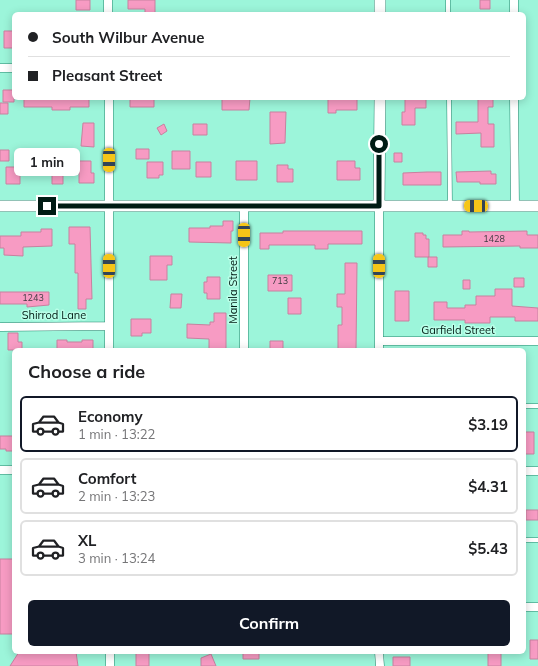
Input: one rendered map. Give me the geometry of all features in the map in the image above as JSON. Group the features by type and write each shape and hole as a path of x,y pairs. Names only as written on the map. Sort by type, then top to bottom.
{"main road":[{"path":"380,0 380,12"},
{"path":"379,206 380,100"},
{"path":"0,206 538,206"}],"street":[{"path":"108,0 108,12"},
{"path":"514,0 514,12"},
{"path":"0,68 12,68"},
{"path":"108,100 109,348"},
{"path":"514,100 515,206"},
{"name":"Manila Street","path":"244,206 244,348"},
{"path":"379,206 379,348"},
{"name":"Shirrod Lane","path":"0,326 109,326"},
{"name":"Garfield Street","path":"379,341 538,340"},
{"path":"0,470 12,470"},
{"path":"526,471 538,471"},
{"path":"526,607 538,607"},
{"path":"110,654 110,666"},
{"path":"379,654 380,666"}],"lane":[{"path":"448,0 448,12"},
{"path":"449,100 450,206"},
{"path":"526,406 538,406"},
{"path":"526,540 538,540"}],"building":[{"path":"76,0 90,0 90,10 76,10"},
{"path":"128,0 155,0 155,12 145,12 145,9 128,9"},
{"path":"480,0 490,0 490,9 480,9"},
{"path":"4,31 12,31 12,48 4,48"},
{"path":"3,90 12,90 12,100 14,100 14,102 3,102"},
{"path":"24,100 89,100 89,107 70,107 70,110 52,110 52,107 24,107"},
{"path":"130,100 154,100 154,107 130,107"},
{"path":"222,100 250,100 249,110 222,110"},
{"path":"328,100 357,100 357,110 336,110 336,113 328,113"},
{"path":"405,100 426,100 426,108 415,108 415,125 402,125 402,112 405,112"},
{"path":"478,100 493,100 493,107 488,107 488,124 494,124 494,147 481,147 481,133 456,134 456,122 478,122"},
{"path":"0,103 8,103 8,114 0,114"},
{"path":"270,112 286,112 285,143 270,144"},
{"path":"83,123 94,123 94,147 81,146"},
{"path":"164,124 167,131 161,135 157,128"},
{"path":"193,124 207,124 207,135 193,135"},
{"path":"136,149 149,149 149,159 136,159"},
{"path":"0,150 9,150 9,161 0,161"},
{"path":"172,151 190,151 190,169 172,169"},
{"path":"51,153 59,153 59,159 63,159 63,184 52,184 52,174 38,174 38,159 51,159"},
{"path":"394,153 402,153 402,162 394,162"},
{"path":"79,161 91,161 91,173 94,173 94,183 79,183"},
{"path":"236,161 257,161 257,180 236,180"},
{"path":"337,161 355,161 355,168 360,168 360,180 337,180"},
{"path":"147,162 163,162 163,175 159,175 159,178 147,178"},
{"path":"196,162 211,162 211,177 196,177"},
{"path":"277,165 288,165 288,169 293,169 293,182 277,182"},
{"path":"6,167 20,167 20,184 6,184"},
{"path":"491,171 491,174 496,174 496,184 457,182 456,172"},
{"path":"441,172 441,185 403,185 403,173"},
{"path":"223,221 233,221 231,243 189,242 189,228 210,228 210,226 223,226"},
{"path":"69,227 90,227 92,299 86,299 86,309 78,309 78,273 75,273 75,244 69,244"},
{"path":"41,229 52,229 52,246 23,247 23,256 4,255 4,248 0,248 0,236 21,236 21,232 41,232"},
{"path":"283,231 362,231 362,244 328,244 328,249 315,249 315,245 269,245 269,249 260,249 260,233 283,233"},
{"path":"462,231 527,231 527,235 538,235 538,248 520,248 520,246 443,247 443,235 462,235"},
{"path":"415,233 423,233 423,235 426,235 426,239 429,239 429,257 415,257"},
{"path":"150,256 172,256 172,265 167,265 167,280 150,280"},
{"path":"428,257 437,257 437,267 428,267"},
{"path":"345,263 357,263 356,348 338,348 338,325 342,325 342,307 337,307 337,294 345,294"},
{"path":"268,275 292,275 292,291 268,291"},
{"path":"207,277 220,277 220,299 207,299 207,293 204,293 204,282 207,282"},
{"path":"514,278 524,278 524,287 514,287"},
{"path":"463,280 470,280 470,289 463,289"},
{"path":"495,289 512,289 512,306 538,308 538,321 515,321 515,317 490,317 490,323 465,323 465,320 434,320 434,302 447,302 447,308 465,308 465,305 476,305 476,296 495,296"},
{"path":"395,291 409,291 409,321 395,321"},
{"path":"0,292 49,292 49,305 27,307 27,304 0,304"},
{"path":"171,294 182,294 181,308 170,308"},
{"path":"288,298 301,298 301,314 288,314"},
{"path":"214,313 226,313 226,348 209,348 209,339 187,338 187,324 210,325 210,322 214,322"},
{"path":"131,319 151,319 151,333 142,333 142,336 131,336"},
{"path":"8,333 18,333 18,342 22,342 22,348 12,348 12,350 8,350"},
{"path":"57,340 82,342 82,340 93,340 93,348 57,348"},
{"path":"270,341 283,341 283,348 270,348"},
{"path":"526,432 534,432 534,454 526,454"},
{"path":"0,436 12,436 12,451 0,449"},
{"path":"526,510 538,510 538,520 526,520"},
{"path":"0,559 12,559 12,634 0,634"},
{"path":"530,640 538,640 538,659 530,659"},
{"path":"18,654 76,654 78,666 10,666"},
{"path":"136,654 149,654 149,666 136,666"},
{"path":"211,654 216,666 201,666 201,658"},
{"path":"243,654 259,654 259,659 243,659"},
{"path":"488,654 501,654 501,666 488,666"},
{"path":"393,657 410,657 410,666 393,666"}],"route":[{"path":"47,206 379,206 379,144"}]}
